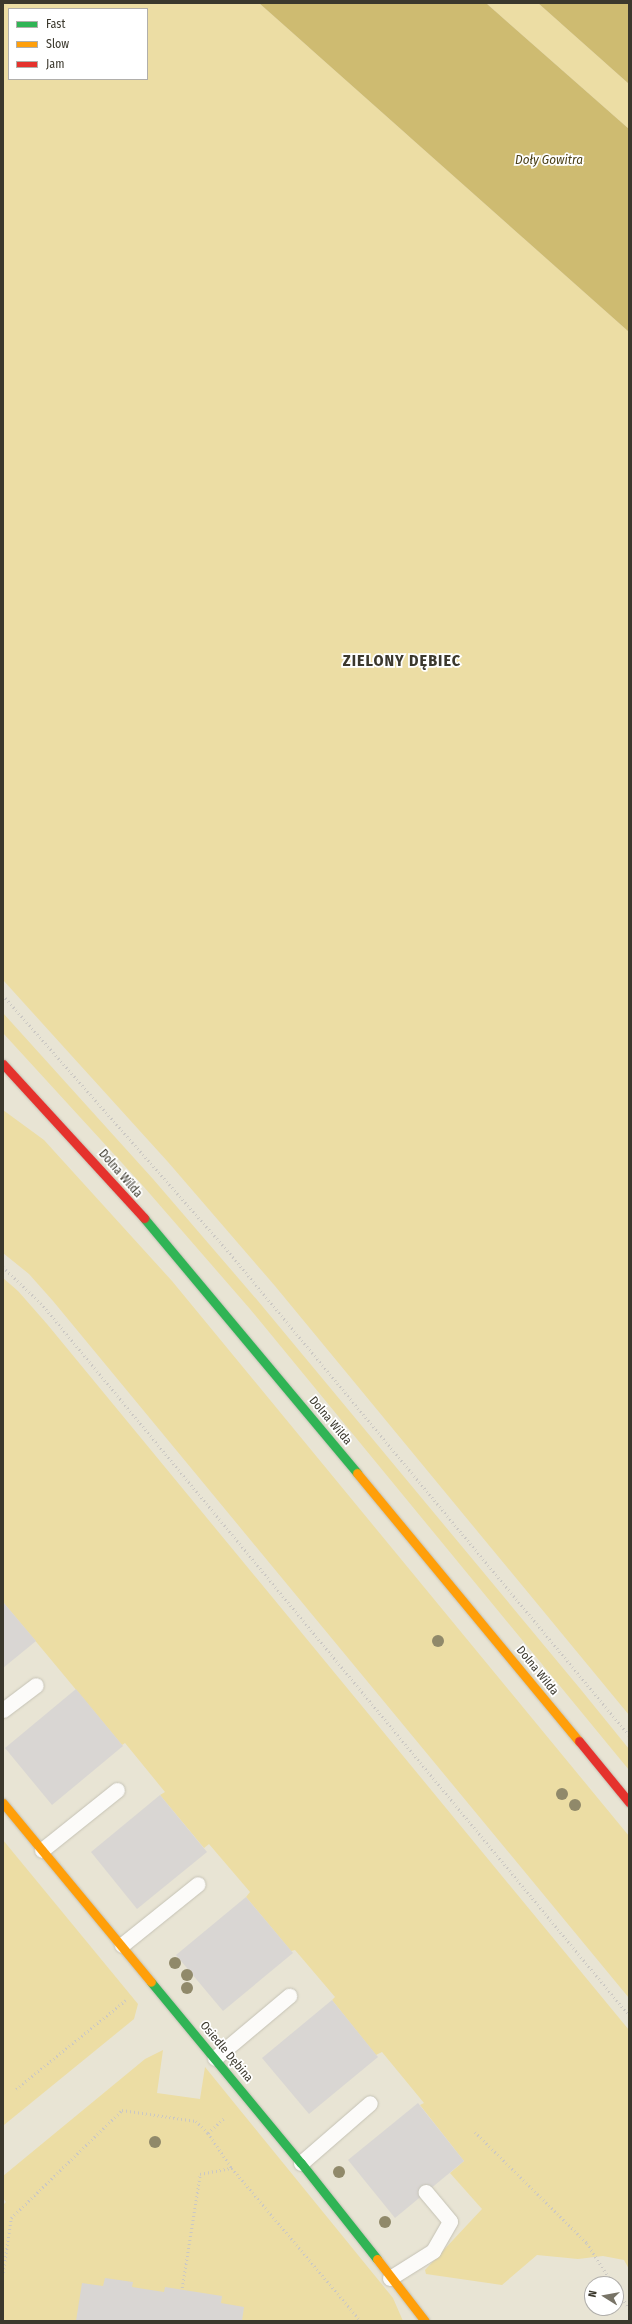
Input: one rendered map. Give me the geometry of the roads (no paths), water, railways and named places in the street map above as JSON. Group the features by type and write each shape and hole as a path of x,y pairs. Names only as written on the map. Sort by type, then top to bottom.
{"main road":[{"name":"Dolna Wilda","path":"3,1064 80,1146 193,1274 629,1802"},
{"name":"Osiedle Dębina","path":"3,1802 301,2163 425,2321"}],"lane":[{"path":"3,1710 36,1685"},
{"path":"42,1850 117,1790"},
{"path":"122,1945 198,1884"},
{"path":"214,2058 289,1996"},
{"path":"301,2163 370,2103"},
{"path":"390,2278 433,2251 450,2221 426,2192"}],"water":[{"name":"Doły Gowitra","path":"259,3 486,3 629,129 629,332"},
{"path":"538,3 629,3 629,84"}],"district":[{"name":"ZIELONY DĘBIEC","path":"402,661"}]}
